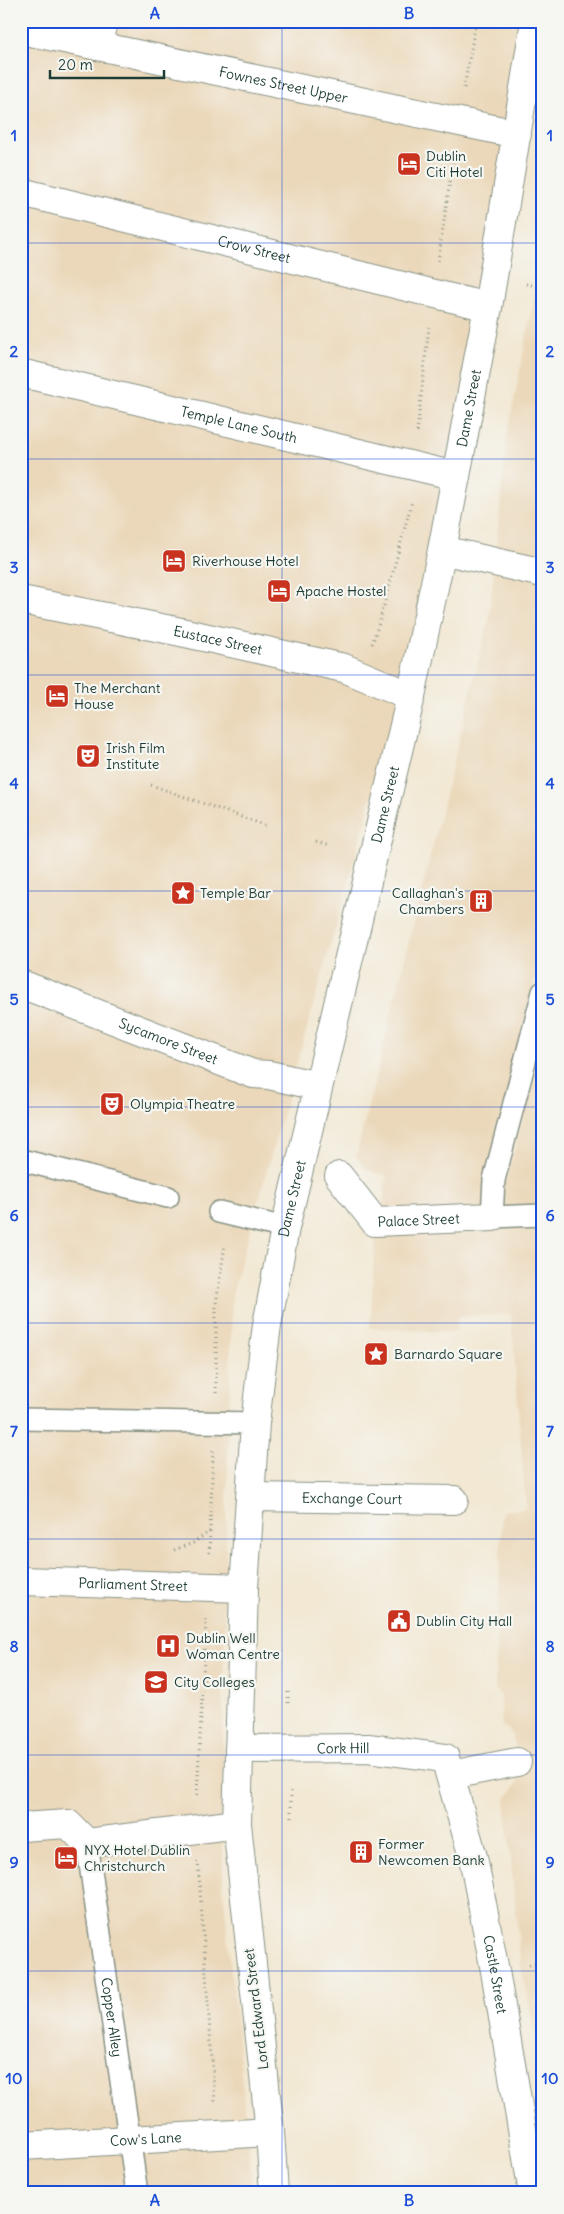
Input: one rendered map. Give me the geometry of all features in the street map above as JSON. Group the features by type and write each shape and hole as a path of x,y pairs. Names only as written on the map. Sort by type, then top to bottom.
{"street":[{"name":"Dame Street","path":"244,1588 255,1423 267,1325 285,1228 411,696 442,550 488,307 535,21"},
{"name":"Fownes Street Upper","path":"21,30 100,33 459,122 517,134"},
{"name":"Crow Street","path":"21,192 488,307"},
{"name":"Temple Lane South","path":"23,382 456,476"},
{"path":"442,550 543,573"},
{"name":"Eustace Street","path":"21,600 229,642 344,668 411,696"},
{"name":"Sycamore Street","path":"21,984 253,1074 269,1075 318,1086"},
{"name":"Palace Street","path":"339,1176 374,1222 492,1217"},
{"name":"Exchange Court","path":"251,1497 454,1500"},
{"name":"Parliament Street","path":"21,1580 244,1588"},
{"path":"21,1827 68,1824 87,1843 237,1824 244,1588"},
{"name":"Cork Hill","path":"239,1749 368,1748 448,1767 517,1762"},
{"name":"Castle Street","path":"448,1767 473,1857 495,1971 533,2193"},
{"name":"Lord Edward Street","path":"237,1824 270,2132 274,2193"},
{"name":"Cow's Lane","path":"21,2146 270,2132"}],"lane":[{"path":"543,992 494,1180 492,1217 543,1215"},
{"path":"21,1160 168,1196"},
{"path":"219,1212 285,1228"},
{"path":"21,1419 255,1423"},
{"name":"Copper Alley","path":"87,1843 138,2193"}],"path":[{"path":"361,676 380,620 411,505 422,381 459,122 476,21"},
{"path":"151,785 267,826"},
{"path":"316,842 329,846"},
{"path":"288,1692 288,1703"},
{"path":"291,1791 291,1817"},
{"path":"521,1966 543,1963"}],"shaded area":[{"name":"Temple Bar","path":"21,21 526,21 420,627 232,1294 223,1683 223,1888 253,2193 21,2193"},
{"path":"543,254 543,943 487,1178 506,1181 543,1048 543,2072 521,1966 505,1800 517,1784 516,1748 512,1735 508,1729 502,1726 501,1696 495,1689 502,1511 526,1509 511,1314 457,1317 457,1331 442,1332 370,1328 375,1246 387,1176 366,1170 356,1156 489,618 507,436"}],"place":[{"name":"Dublin Citi Hotel","path":"409,164"},
{"name":"Riverhouse Hotel","path":"174,561"},
{"name":"Apache Hostel","path":"279,591"},
{"name":"The Merchant House","path":"57,696"},
{"name":"Irish Film Institute","path":"88,756"},
{"name":"Temple Bar","path":"183,893"},
{"name":"Callaghan's Chambers","path":"481,901"},
{"name":"Olympia Theatre","path":"112,1104"},
{"name":"Barnardo Square","path":"376,1354"},
{"name":"Dublin City Hall","path":"399,1621"},
{"name":"Dublin Well Woman Centre","path":"168,1646"},
{"name":"City Colleges","path":"156,1682"},
{"name":"Former Newcomen Bank","path":"361,1852"},
{"name":"NYX Hotel Dublin Christchurch","path":"66,1858"}]}
